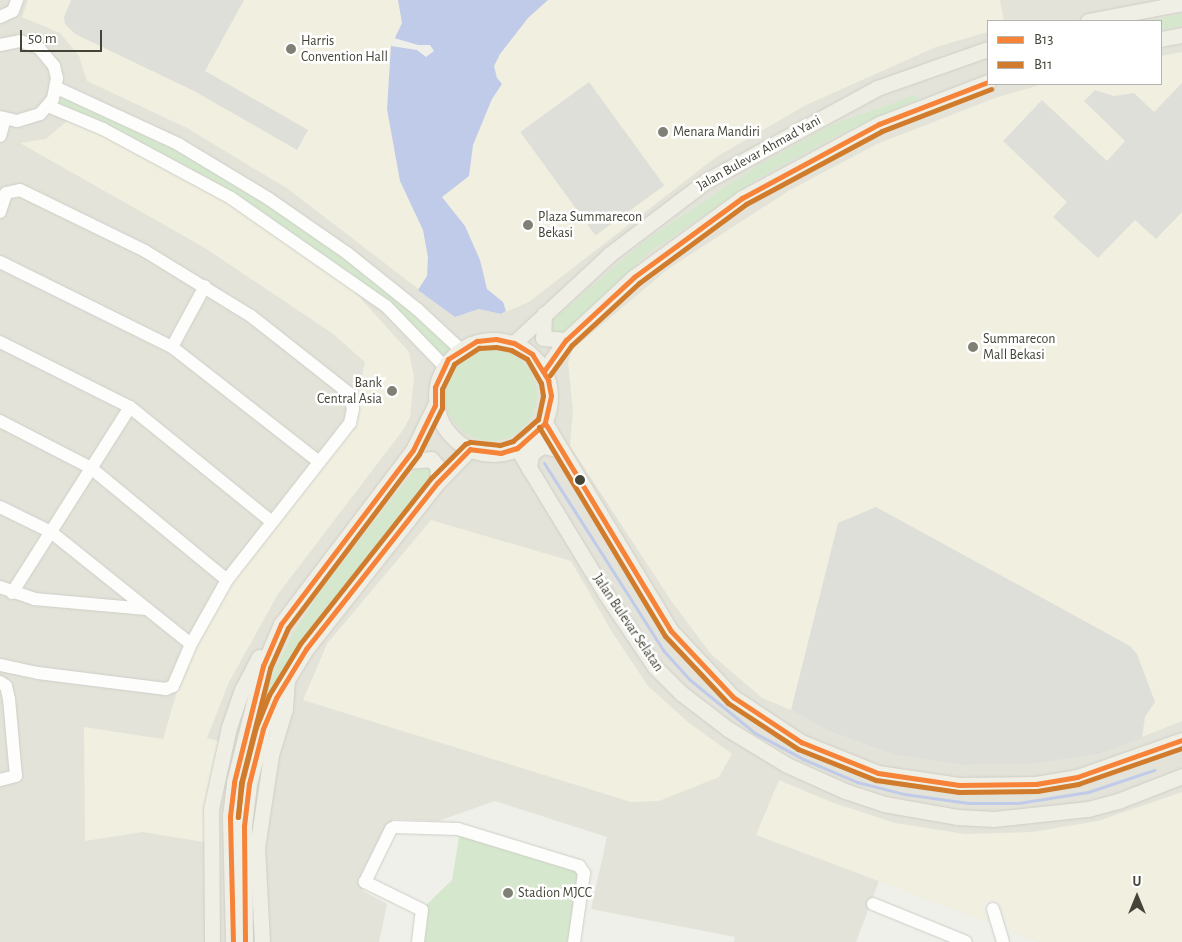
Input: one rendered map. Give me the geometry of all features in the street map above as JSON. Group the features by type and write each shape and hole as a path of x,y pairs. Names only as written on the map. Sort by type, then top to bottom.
{"main road":[{"path":"1093,20 1182,3"},
{"path":"1162,39 1182,35"},
{"name":"Jalan Bulevar Ahmad Yani","path":"514,343 615,250 724,169 877,88 987,49"},
{"path":"544,371 566,340 634,278 742,198 879,124 987,82"},
{"path":"544,314 543,338 566,340"},
{"path":"212,942 210,842 216,784 242,690 259,656 281,624 405,461 435,405 436,387 444,366 460,349 477,341 496,339 514,343 532,354 544,371 551,396 545,423 516,448 502,453 470,449 447,432 435,405"},
{"path":"545,423 558,449 658,613 691,655 733,697 762,719 824,753 878,773 919,782 959,785 1036,784 1110,767 1182,740"},
{"path":"529,469 531,454 542,446 558,449"},
{"name":"Jalan Bulevar Selatan","path":"516,448 619,616 655,667 681,693 728,729 787,765 845,791 884,804 948,816 994,819 1088,809 1118,801 1182,776"},
{"path":"233,942 230,816 241,783 276,698 306,649 437,483 470,449"},
{"path":"405,461 431,459 438,467 437,483"},
{"path":"245,942 244,826 241,783 251,706 281,624"},
{"path":"262,942 257,848 271,755 285,708 286,683"}],"street":[{"path":"0,17 13,11 17,0"},
{"path":"0,45 20,41 39,48 54,66 56,88 48,106 29,119 3,118 0,136"},
{"path":"56,88 178,144 270,199 347,254 417,309 460,349"},
{"path":"48,106 103,129 231,198 386,306 444,366"},
{"path":"0,212 6,193 9,190 20,190 145,250 251,316 350,394 353,409 350,423 271,521 227,580 191,644 173,686 166,689 38,673 0,665"},
{"path":"0,262 172,346 319,462"},
{"path":"172,346 205,286"},
{"path":"0,342 130,407 271,521"},
{"path":"12,593 130,407"},
{"path":"0,421 91,468 227,580"},
{"path":"0,507 51,532 191,644"},
{"path":"0,587 12,593 80,606 147,609"},
{"path":"0,682 6,686 9,699 16,776 0,780"},
{"path":"418,942 422,910 365,882 391,829 396,827 458,829 580,866 584,873 574,942"},
{"path":"872,904 966,942"},
{"path":"993,909 1003,942"}],"shaded area":[{"path":"0,0 1182,0 1182,942 1040,942 1011,931 998,899 981,904 988,922 879,881 856,942 734,942 735,937 591,909 607,837 495,801 438,821 393,819 363,870 363,891 387,904 379,942 0,942"},
{"path":"28,0 1000,0 1004,20 987,20 987,32 936,47 806,105 716,157 529,302 501,314 479,309 455,317 288,189 187,128 87,81 79,56 60,33 22,17"},
{"path":"71,0 244,0 205,71 308,130 297,150 194,91 75,34 65,24 64,17"},
{"path":"1182,52 1182,721 1099,754 1033,764 963,765 895,755 828,731 791,710 762,698 711,654 672,602 570,446 573,410 568,363 573,349 668,269 790,190 877,144 995,98 1040,85 1162,85 1162,56"},
{"path":"589,82 664,186 595,236 520,132"},
{"path":"1182,83 1182,212 1156,239 1135,220 1098,258 1053,217 1067,202 1003,141 1042,100 1107,161 1125,141 1084,101 1095,90 1114,96 1134,93 1154,112"},
{"path":"67,121 144,152 261,219 344,280 409,352 414,377 410,417 403,430 278,594 229,682 207,738 225,743 210,843 143,832 85,841 84,727 163,739 191,644 227,580 353,415 365,362 332,333 205,248 20,143 46,139"},
{"path":"876,507 1130,646 1137,654 1155,702 1145,717 1142,738 1099,754 1033,764 963,765 895,755 828,731 791,710 838,523"},
{"path":"431,520 571,561 612,632 648,686 689,723 732,754 719,777 659,801 631,802 303,700 327,644"},
{"path":"779,780 831,802 895,823 965,834 1032,832 1098,821 1182,792 1182,942 1040,942 1011,931 998,899 981,904 988,922 756,835"}],"green space":[{"path":"1182,14 1182,26 1162,30 1162,20 1150,20"},
{"path":"57,88 89,101 269,199 460,349 444,366 409,328 277,229 48,106"},
{"path":"915,95 919,99 834,137 759,178 648,253 560,336 547,330 553,320 643,242 755,167 832,125"},
{"path":"482,349 500,349 517,356 530,369 537,386 537,404 530,421 517,434 500,441 482,441 465,434 452,421 445,404 445,386 452,369 465,356"},
{"path":"419,464 431,464 433,477 293,653 264,711 260,711 273,674 293,634 323,587"},
{"name":"Stadion MJCC","path":"460,831 580,870 569,942 419,942 425,906 452,880"}],"water":[{"path":"398,0 548,0 528,18 500,54 494,66 497,78 502,84 492,99 473,145 469,176 442,197 465,226 480,260 487,289 503,302 506,311 501,314 479,309 455,317 418,290 427,276 428,257 423,230 400,181 387,109 391,46 402,23"}],"pier":[{"path":"394,38 418,45 430,45 434,51 426,57 417,50 391,46"}],"waterway":[{"path":"544,463 663,650 689,679 755,733 803,759 857,782 904,794 968,803 1018,803 1088,792 1154,770"}],"transit line":[{"name":"B13","path":"544,371 566,340 634,277 742,198 879,124 987,82"},
{"name":"B11","path":"550,375 572,345 639,283 746,204 882,131 991,89"},
{"name":"B13","path":"233,942 230,816 234,782 263,666 281,624 413,450 435,405 435,387 448,359 477,341 496,339 514,343 532,354 548,380 551,396 545,423 517,448 501,453 470,449 437,483 306,649 276,698 263,729 249,784 244,826 245,942"},
{"name":"B11","path":"496,347 511,350 527,359 541,383 543,396 538,419 513,441 500,445 470,442 465,444 431,478 300,644 269,695 256,727 242,782 238,817 241,783 270,668 288,628 419,454 442,408 442,389 454,364 479,348 496,347"},
{"name":"B13","path":"545,423 671,631 733,697 801,742 878,773 959,785 1036,784 1077,777 1182,740"},
{"name":"B11","path":"539,427 665,636 728,703 798,749 876,780 959,792 1037,791 1078,784 1182,748"}],"place":[{"name":"Harris Convention Hall","path":"291,49"},
{"name":"Menara Mandiri","path":"663,132"},
{"name":"Plaza Summarecon Bekasi","path":"528,225"},
{"name":"Summarecon Mall Bekasi","path":"973,347"},
{"name":"Bank Central Asia","path":"392,391"},
{"name":"Stadion MJCC","path":"508,893"}]}
